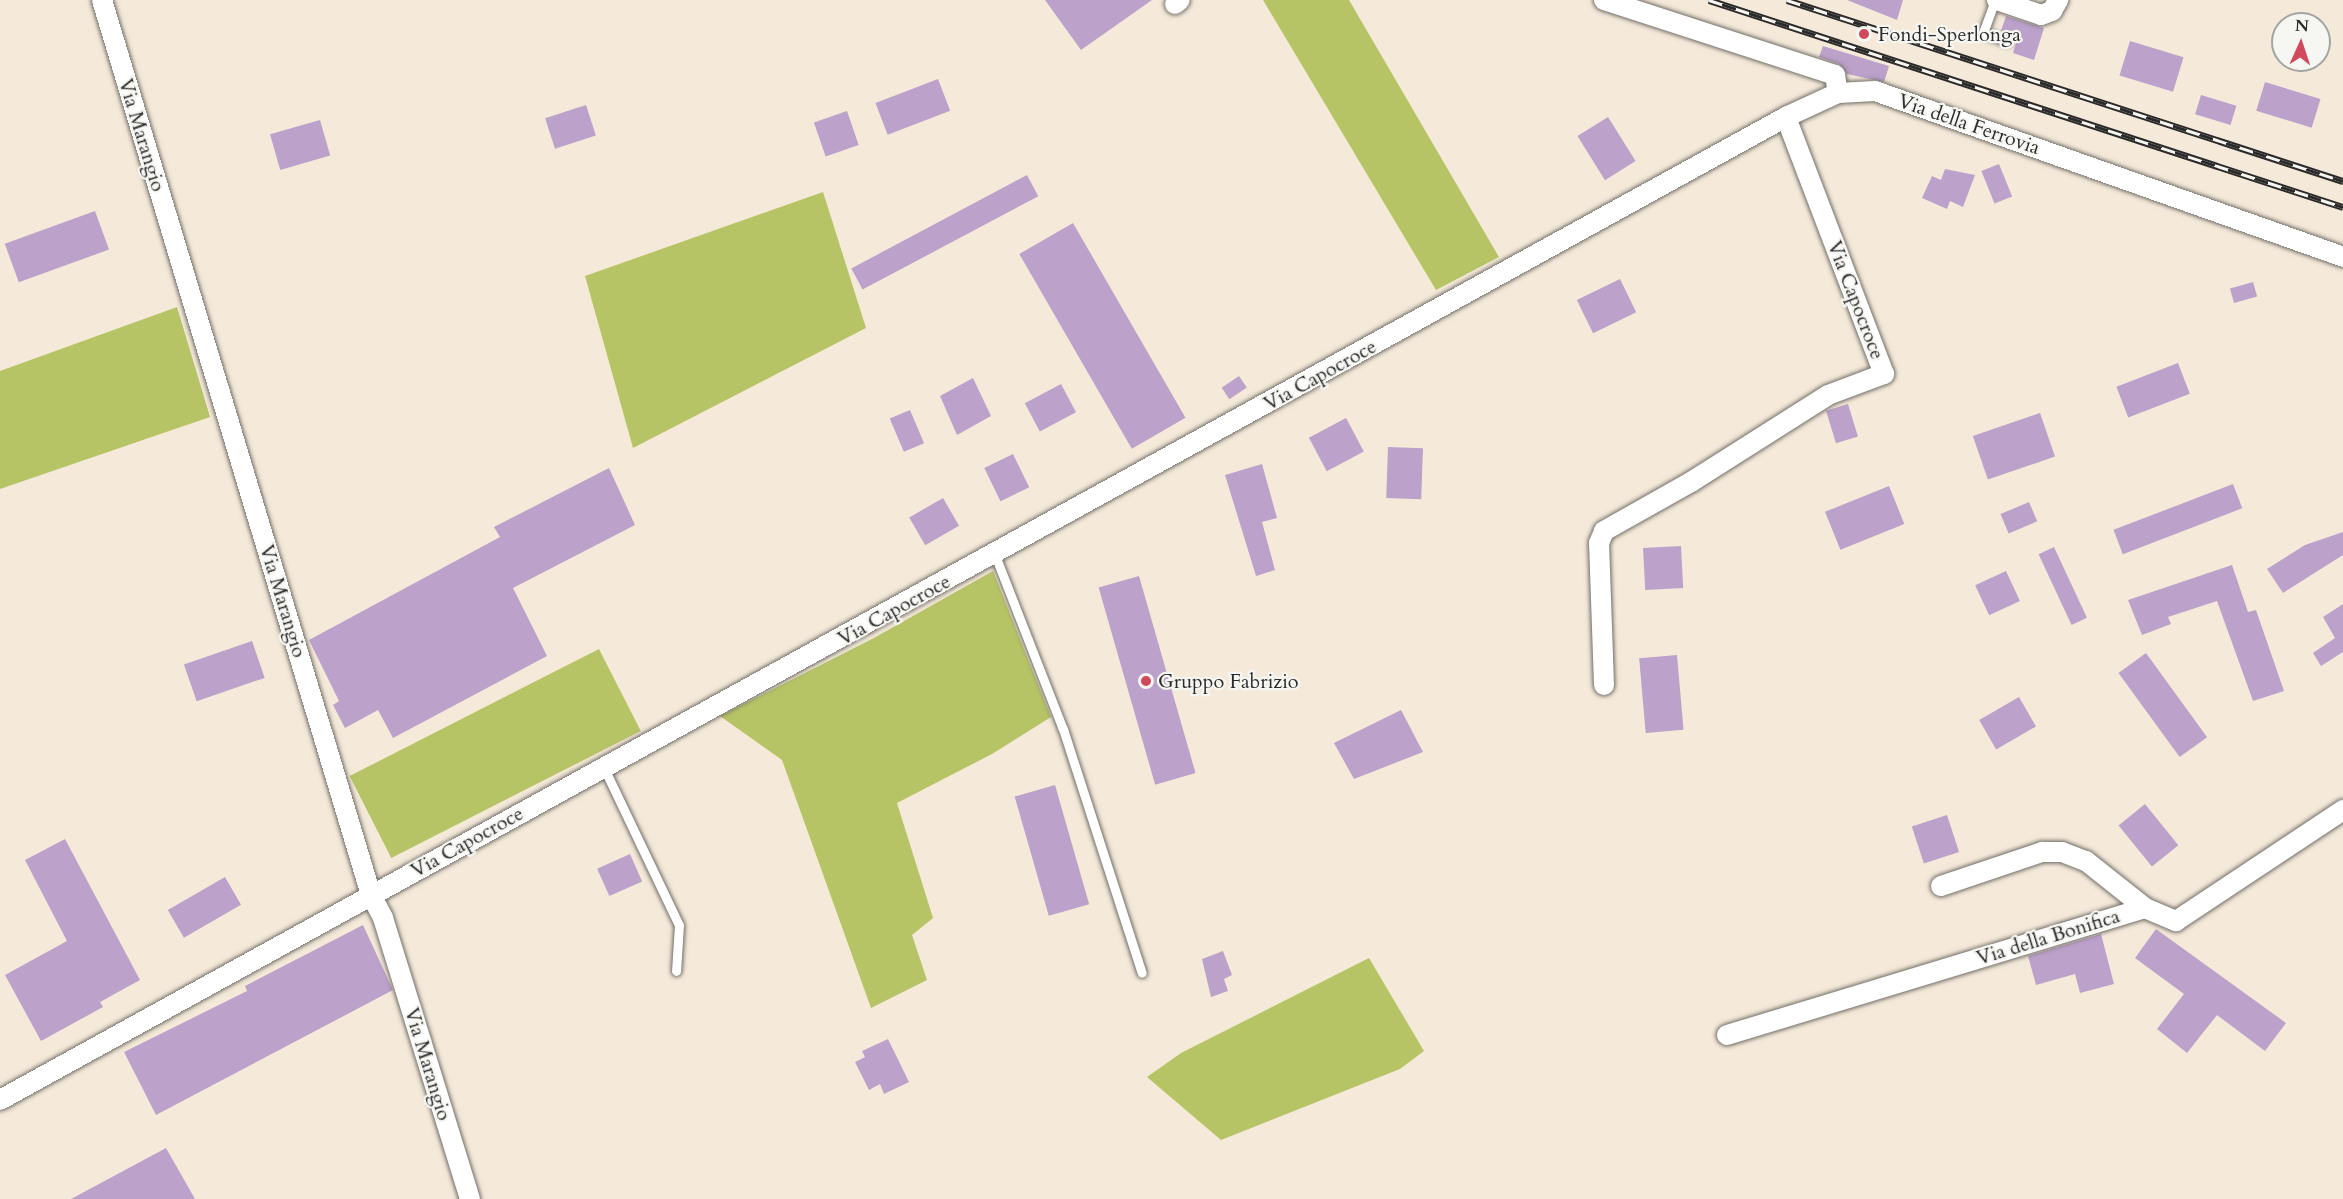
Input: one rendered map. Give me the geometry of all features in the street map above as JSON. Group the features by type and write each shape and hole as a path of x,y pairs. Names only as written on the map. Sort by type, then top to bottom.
{"street":[{"name":"Via Marangio","path":"102,0 371,895 383,918 470,1199"},
{"path":"1604,0 1835,75 1838,93"},
{"path":"1996,0 2042,15 2052,11 2058,0"},
{"name":"Via della Ferrovia","path":"1838,93 1875,91 2343,257"},
{"name":"Via Capocroce","path":"0,1100 995,555 1786,117 1838,93"},
{"name":"Via Capocroce","path":"1604,685 1599,543 1604,531 1690,482 1828,395 1884,374 1786,117"},
{"name":"Via della Bonifica","path":"1727,1035 2145,908 2176,921 2343,810"},
{"path":"1941,886 2042,852 2062,852 2086,861 2145,908"}],"lane":[{"path":"1996,0 1983,33 2008,41"},
{"path":"995,555 1063,729 1142,973"},
{"path":"604,768 679,925 676,971"}],"green space":[{"path":"1263,0 1349,0 1499,257 1436,290"},
{"path":"823,192 866,328 633,448 585,276"},
{"path":"177,307 210,417 0,489 0,371"},
{"path":"993,571 1051,717 992,754 897,803 933,918 912,935 927,980 871,1008 782,760 720,716 872,639"},
{"path":"599,649 641,731 391,858 350,776"},
{"path":"1369,958 1424,1051 1400,1069 1221,1140 1147,1077 1181,1053"}],"building":[{"path":"1045,0 1152,0 1081,50"},
{"name":"Fondi-Sperlonga","path":"1847,0 1903,0 1897,20"},
{"path":"2006,16 2044,28 2034,60 2013,53 2018,36 2001,31"},
{"path":"2130,41 2184,57 2173,92 2119,75"},
{"path":"1823,46 1889,66 1884,82 1847,74 1839,64 1819,57"},
{"path":"938,79 950,111 888,135 875,103"},
{"path":"2265,82 2320,99 2312,128 2256,111"},
{"path":"2201,95 2236,106 2231,125 2195,114"},
{"path":"586,105 596,135 555,149 545,118"},
{"path":"847,111 859,145 826,156 814,122"},
{"path":"1608,117 1636,161 1605,180 1577,136"},
{"path":"320,120 330,156 280,170 270,134"},
{"path":"1999,164 2012,196 1994,204 1981,171"},
{"path":"1945,169 1975,175 1963,207 1950,201 1947,209 1922,198 1932,176 1941,180"},
{"path":"1027,175 1038,196 863,290 851,268"},
{"path":"95,211 109,250 19,282 5,244"},
{"path":"1073,223 1186,418 1132,449 1019,254"},
{"path":"1620,279 1636,312 1593,333 1577,300"},
{"path":"2253,282 2257,296 2234,303 2230,289"},
{"path":"2178,363 2190,394 2128,417 2116,387"},
{"path":"1239,376 1247,388 1229,399 1222,388"},
{"path":"973,378 991,416 957,435 940,396"},
{"path":"1061,384 1076,412 1040,432 1025,403"},
{"path":"1848,404 1858,437 1836,443 1826,411"},
{"path":"910,410 924,443 904,452 890,419"},
{"path":"2040,413 2055,456 1988,480 1973,436"},
{"path":"1346,418 1364,452 1327,471 1309,438"},
{"path":"1388,447 1423,448 1421,499 1386,498"},
{"path":"1013,454 1029,487 1000,501 984,468"},
{"path":"1262,464 1277,518 1262,522 1275,570 1256,576 1225,475"},
{"path":"609,468 635,525 513,588 547,656 393,738 378,710 345,728 333,705 339,701 309,640 500,537 494,527"},
{"path":"2233,484 2242,508 2123,554 2114,530"},
{"path":"1889,486 1904,524 1840,550 1825,512"},
{"path":"943,498 959,526 925,545 909,518"},
{"path":"2029,502 2037,521 2009,533 2000,514"},
{"path":"2343,532 2343,555 2283,593 2267,569 2305,545"},
{"path":"1681,546 1683,588 1645,590 1643,548"},
{"path":"2054,547 2087,618 2072,625 2039,554"},
{"path":"2232,565 2248,612 2256,610 2284,691 2253,701 2217,601 2168,617 2171,624 2142,635 2128,600"},
{"path":"2006,571 2020,601 1989,615 1975,585"},
{"name":"Gruppo Fabrizio","path":"1139,576 1196,773 1155,785 1099,588"},
{"path":"2343,604 2343,652 2321,666 2313,653 2335,638 2323,617"},
{"path":"252,641 265,678 197,701 184,664"},
{"path":"2146,653 2207,737 2180,757 2118,673"},
{"path":"1677,655 1684,730 1646,733 1639,658"},
{"path":"2019,697 2036,726 1996,749 1979,720"},
{"path":"1401,710 1423,752 1354,779 1334,743"},
{"path":"1055,785 1089,904 1049,916 1015,797"},
{"path":"2145,804 2178,845 2152,867 2119,825"},
{"path":"1947,815 1959,852 1924,864 1912,826"},
{"path":"65,839 140,980 100,1002 103,1007 41,1041 5,975 67,941 25,860"},
{"path":"630,854 642,881 609,896 597,869"},
{"path":"225,877 241,905 184,938 168,910"},
{"path":"363,925 393,990 156,1115 124,1052 247,991 245,986"},
{"path":"2156,929 2286,1023 2265,1051 2217,1015 2187,1053 2157,1029 2184,994 2135,958"},
{"path":"2101,934 2114,984 2080,993 2075,974 2036,985 2028,956"},
{"path":"1223,951 1232,975 1224,979 1228,991 1211,997 1202,959"},
{"path":"888,1039 909,1082 884,1094 880,1084 869,1090 855,1062 865,1057 862,1051"},
{"path":"166,1148 195,1199 71,1199"}],"railway":[{"path":"1709,0 2343,207"},
{"path":"1787,0 2343,181"}],"place":[{"name":"Fondi-Sperlonga","path":"1864,34"},
{"name":"Gruppo Fabrizio","path":"1146,681"}]}
